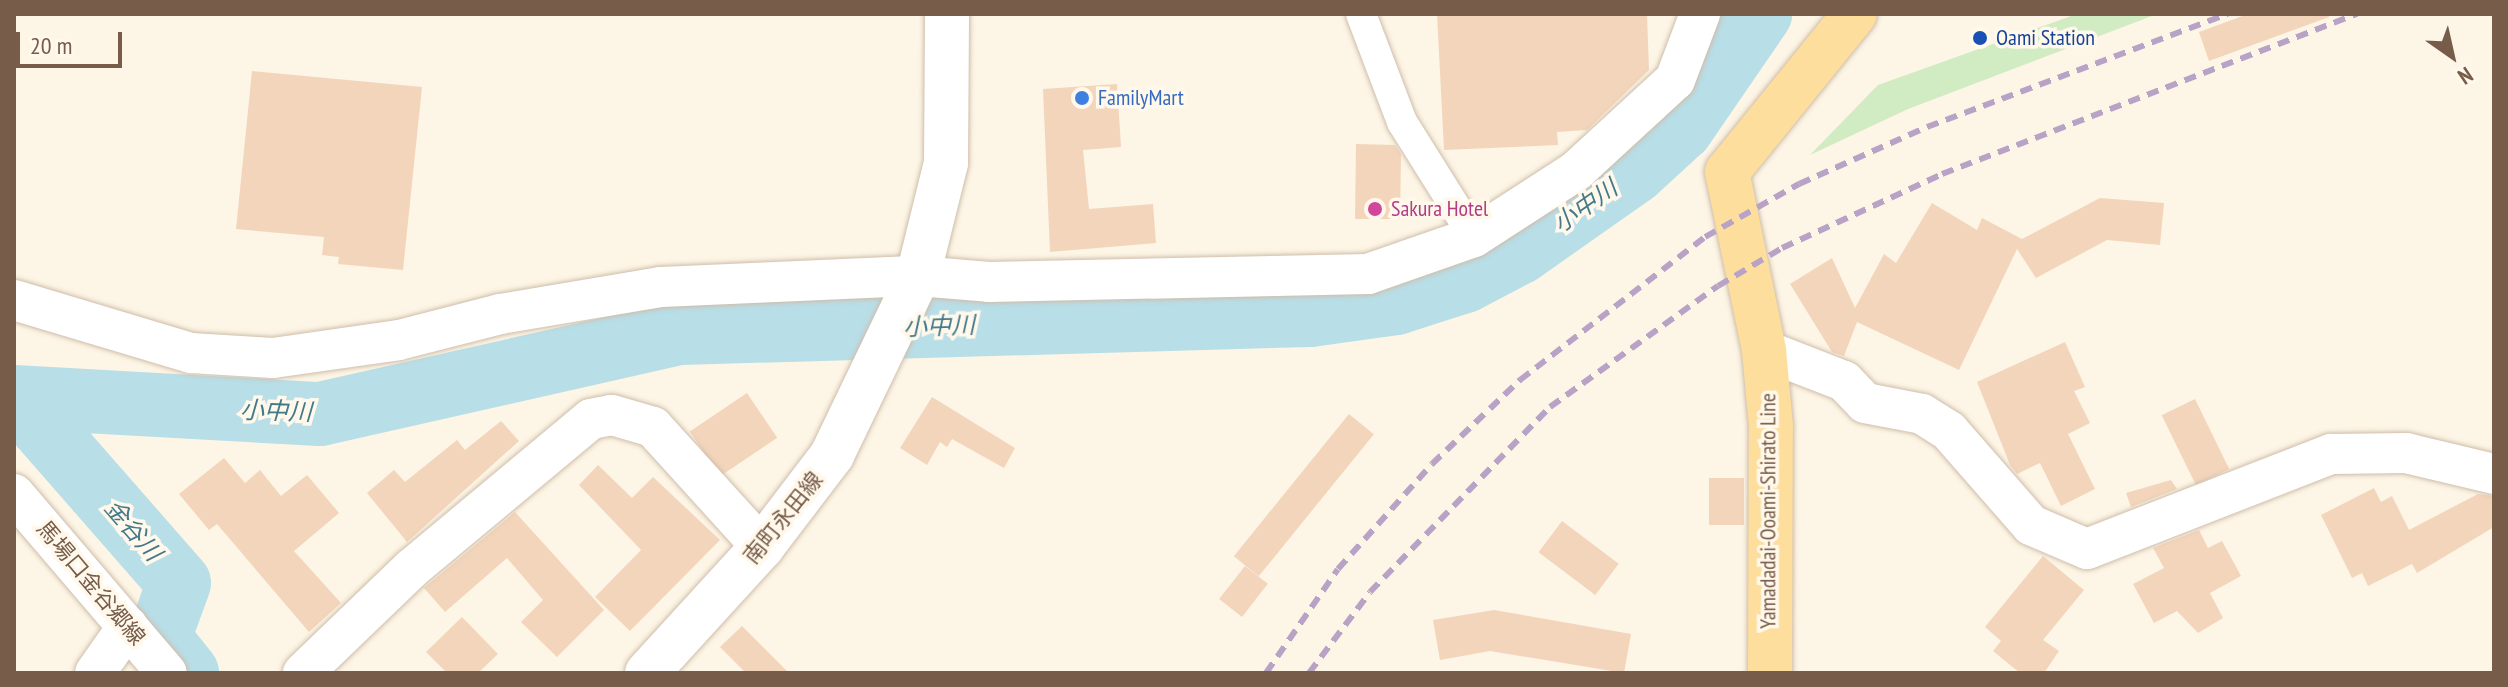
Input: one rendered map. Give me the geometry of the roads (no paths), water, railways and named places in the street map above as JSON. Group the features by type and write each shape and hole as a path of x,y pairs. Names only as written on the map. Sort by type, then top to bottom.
{"main road":[{"name":"Yamadadai-Ooami-Shirato Line","path":"1770,673 1771,426 1764,350 1727,172 1855,14"}],"street":[{"name":"南町永田線","path":"647,673 762,547 832,455 903,308 946,163 947,14"},
{"path":"1361,14 1402,122 1474,237"},
{"path":"14,300 191,353 273,358 399,340 500,314 661,287 903,308 989,282 1368,274 1474,237 1576,171 1675,80 1700,14"},
{"path":"1764,350 1844,381 1865,403 1922,414 1949,431 2031,525 2087,549 2331,454 2406,453 2494,474"},
{"path":"303,673 411,569 591,419 612,415 653,427 762,547"},
{"name":"馬場口金谷郷線","path":"14,494 167,673"},
{"path":"95,673 128,626"}],"waterway":[{"name":"小中川","path":"14,397 320,414 680,333 1310,315 1396,303 1465,281 1520,252 1634,172 1681,129 1760,14"},
{"name":"金谷川","path":"18,399 179,583 159,638 187,673"}],"railway":[{"path":"1266,673 1338,569 1432,464 1520,380 1705,237 1799,184 1927,127 2227,14"},
{"path":"1309,673 1370,592 1550,407 1718,286 1782,248 1942,174 2357,14"}],"place":[{"name":"Oami Station","path":"1980,38"},
{"name":"FamilyMart","path":"1082,98"},
{"name":"Sakura Hotel","path":"1375,209"}]}
